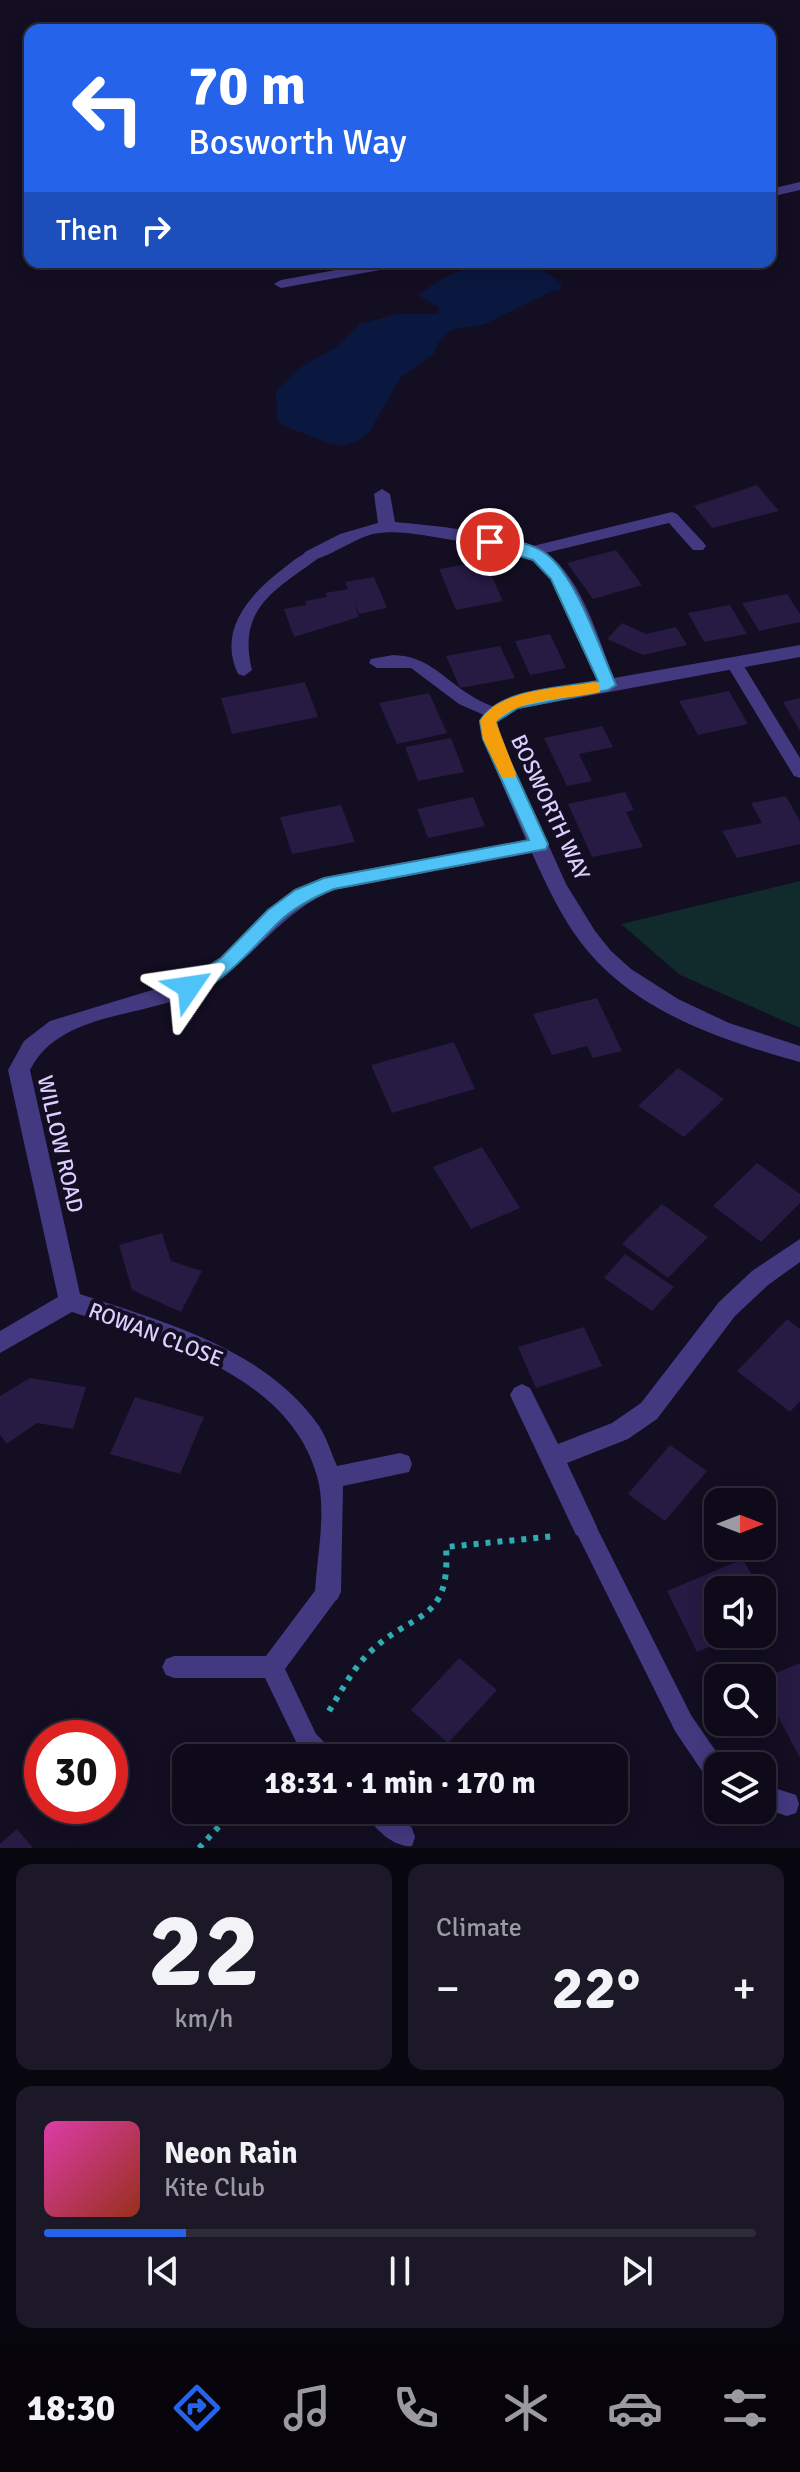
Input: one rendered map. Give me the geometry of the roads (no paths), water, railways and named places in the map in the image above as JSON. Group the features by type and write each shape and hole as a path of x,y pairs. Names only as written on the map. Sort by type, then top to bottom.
{"street":[{"path":"382,494 387,526"},
{"path":"311,556 342,536 387,526 516,547 539,556 558,577 608,685"},
{"name":"BOSWORTH WAY","path":"800,651 513,703 493,713 488,721 492,739 540,844 574,912 603,955 644,989 732,1032 800,1054"},
{"name":"WILLOW ROAD","path":"70,1301 62,1249 19,1070 31,1047 57,1027 189,987 227,963 275,915 302,895 330,883 540,844"},
{"path":"553,1457 620,1431 649,1411 727,1309 760,1278 800,1249"},
{"path":"0,1343 70,1301"},
{"name":"ROWAN CLOSE","path":"70,1301 176,1337 223,1357 261,1381 298,1416 316,1442 330,1478 328,1592"},
{"path":"522,1395 585,1527"},
{"path":"330,1478 400,1464"}],"lane":[{"path":"776,192 800,186"},
{"path":"281,284 369,268"},
{"path":"529,552 672,517 698,546"},
{"path":"244,670 238,638 245,618 269,591 311,556"},
{"path":"377,663 411,659 431,670 464,699 493,713"},
{"path":"733,662 800,772"},
{"path":"585,1527 683,1723 704,1754"},
{"path":"272,1667 328,1592"},
{"path":"174,1667 272,1667"},
{"path":"272,1667 313,1744"},
{"path":"776,1800 787,1804"},
{"path":"390,1824 403,1837"}],"water":[{"path":"470,268 538,268 561,283 561,290 550,292 485,324 451,330 438,343 434,354 401,377 370,431 357,441 342,446 325,442 284,426 277,419 276,391 299,368 336,347 360,324 397,314 438,314 439,307 419,296 435,283"}]}
